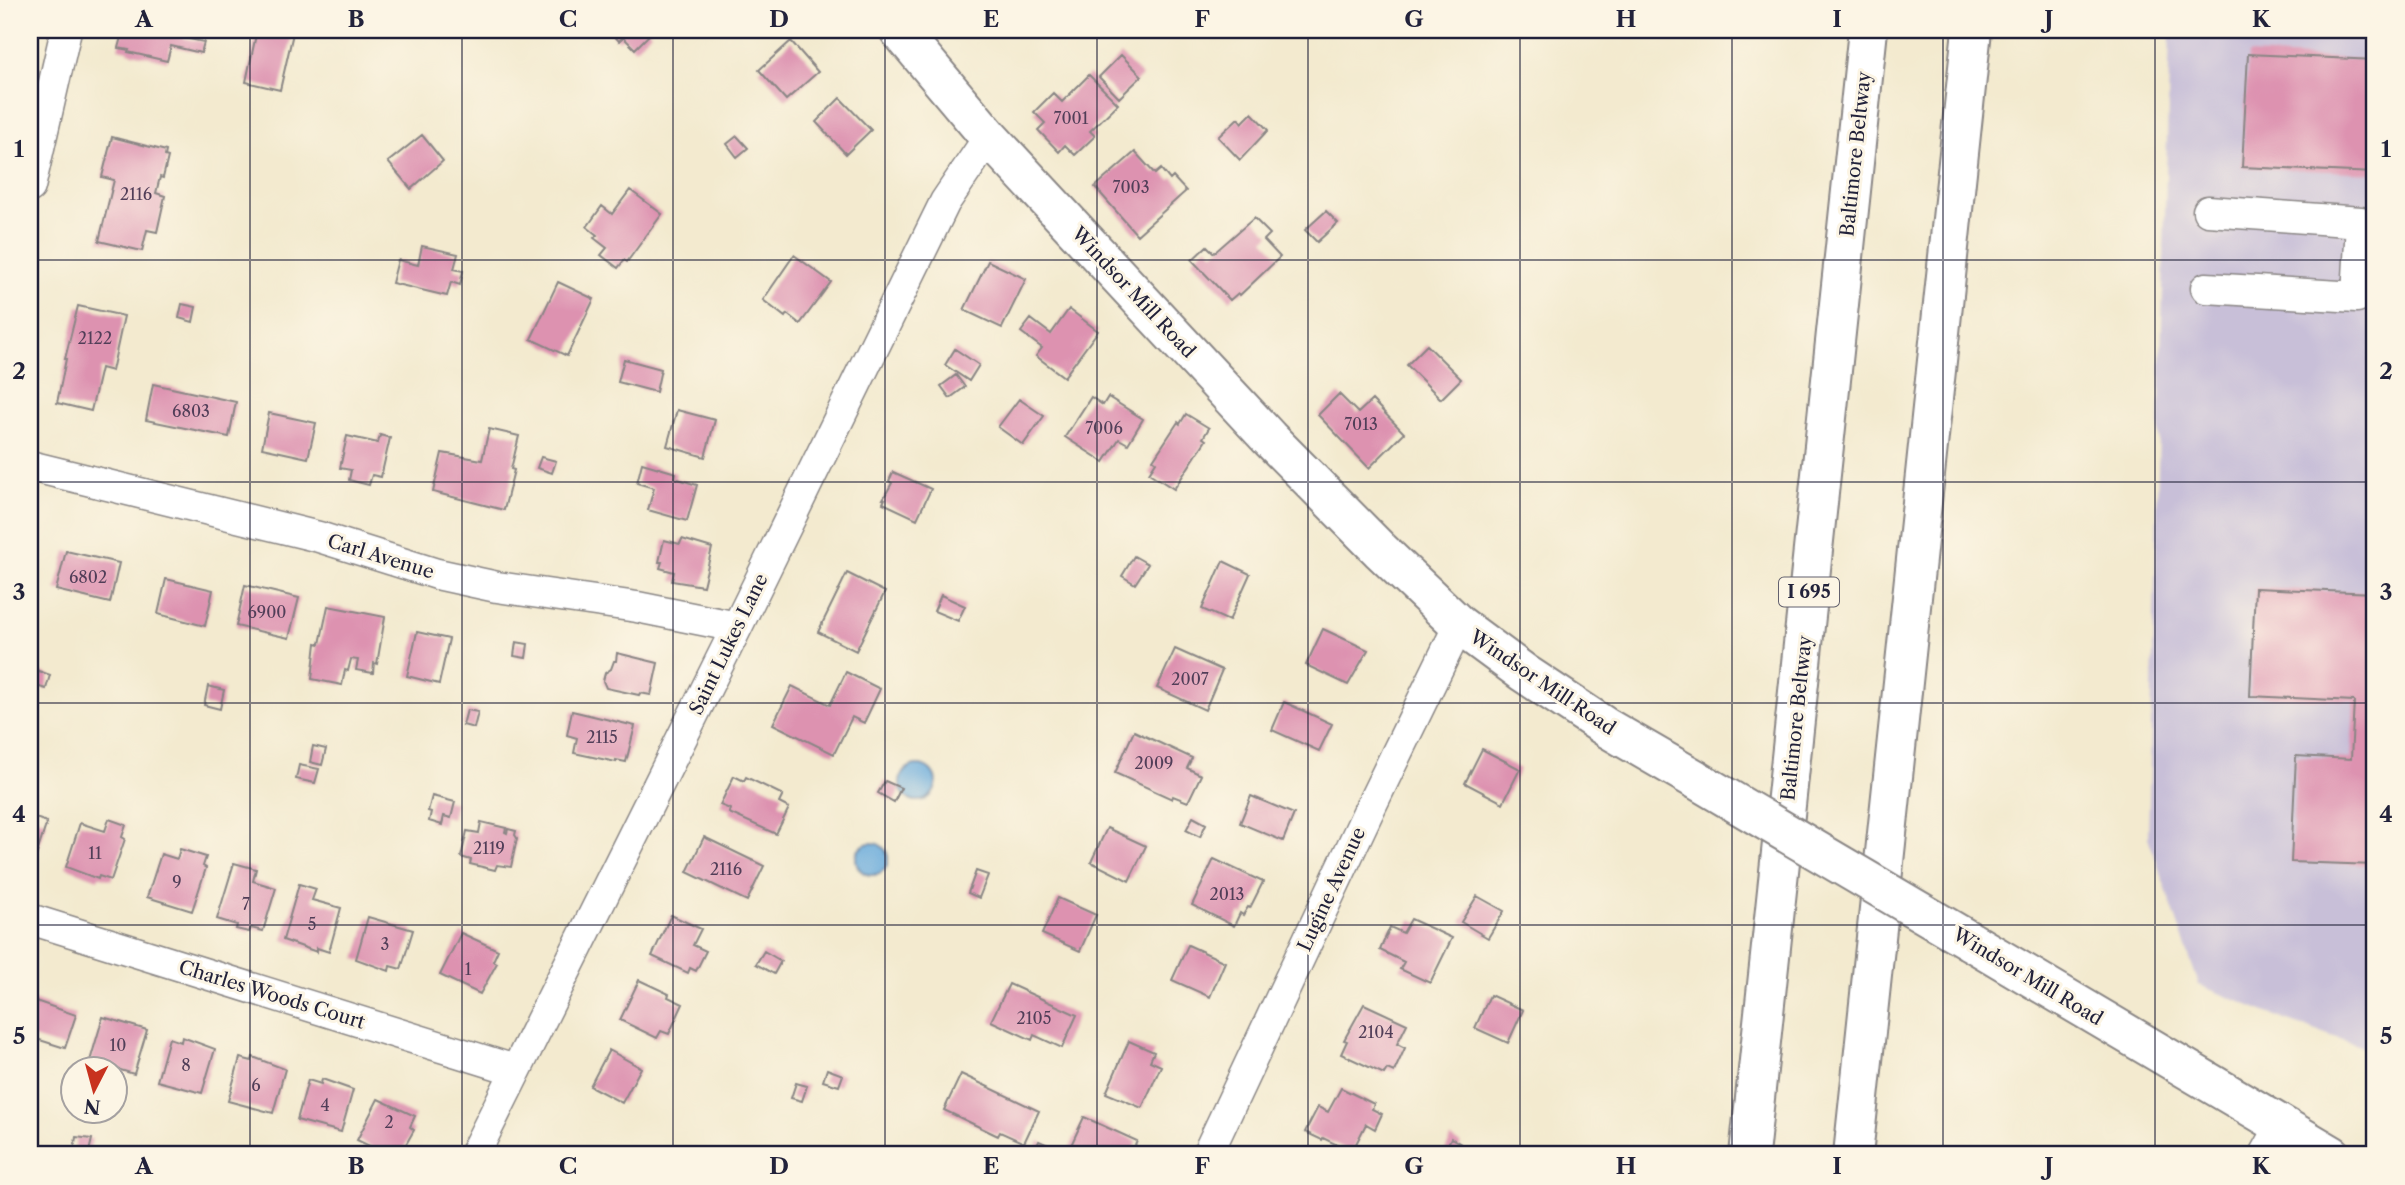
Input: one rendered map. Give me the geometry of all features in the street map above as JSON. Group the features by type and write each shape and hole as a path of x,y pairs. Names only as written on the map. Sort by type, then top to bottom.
{"main road":[{"name":"Windsor Mill Road","path":"899,30 989,137 1269,438 1459,625 1524,673 1607,728 1970,942 2273,1141 2332,1155"},
{"name":"Baltimore Beltway","path":"1749,1155 1868,30"},
{"path":"1853,1155 1972,30"}],"street":[{"path":"30,187 66,30"},
{"name":"Saint Lukes Lane","path":"474,1155 945,202 989,137"},
{"path":"2206,289 2357,297 2361,222 2208,211"},
{"name":"Carl Avenue","path":"30,466 319,537 438,574 497,587 637,607 737,627"},
{"name":"Lugine Avenue","path":"1207,1155 1363,822 1459,625"},
{"name":"Charles Woods Court","path":"30,919 515,1070"}],"shaded area":[{"path":"2170,30 2375,30 2375,1051 2285,1020 2199,985 2148,837"}],"water":[{"path":"918,765 930,771 936,783 930,795 918,801 906,795 900,783 906,771"},
{"path":"872,843 883,848 888,859 883,870 872,875 861,870 856,859 861,848"}],"building":[{"path":"123,30 186,30 184,38 204,42 201,53 171,46 167,61 118,48"},
{"path":"257,30 293,33 280,90 246,82"},
{"path":"648,30 651,33 635,49 623,37 619,41 610,31"},
{"path":"791,41 818,72 786,100 759,70"},
{"path":"2248,54 2375,60 2375,173 2242,167"},
{"path":"1121,55 1142,76 1119,98 1099,77"},
{"path":"1089,75 1118,104 1090,131 1095,136 1075,155 1065,145 1059,152 1038,130 1045,123 1034,112 1053,93 1062,102"},
{"path":"840,98 871,130 846,154 816,122"},
{"path":"1252,113 1268,130 1240,160 1218,137 1238,118 1242,123"},
{"path":"422,135 443,161 411,189 388,162"},
{"path":"737,136 748,148 737,157 727,144"},
{"path":"112,137 166,151 165,156 168,157 156,193 165,196 157,232 147,230 142,251 99,241 114,180 102,177"},
{"path":"1135,152 1155,174 1161,169 1170,180 1173,177 1186,191 1137,235 1095,187"},
{"path":"630,190 662,214 627,262 624,260 618,268 601,255 607,248 594,238 597,235 587,227 602,206 612,214"},
{"path":"1326,211 1338,223 1317,242 1305,230"},
{"path":"1254,218 1270,234 1264,240 1280,257 1240,295 1238,293 1230,300 1192,260 1207,246 1214,253"},
{"path":"422,246 458,254 454,269 463,271 460,285 451,282 447,296 392,283 398,260 418,265"},
{"path":"794,255 831,282 800,324 787,314 785,317 763,300"},
{"path":"988,261 1026,279 1002,328 964,310"},
{"path":"558,282 594,299 567,356 531,339"},
{"path":"182,304 196,307 193,322 179,318"},
{"path":"78,306 124,316 112,371 101,368 91,411 57,403"},
{"path":"1069,309 1098,331 1064,377 1036,356 1042,348 1021,332 1031,319 1051,334"},
{"path":"1427,345 1461,379 1441,399 1407,365"},
{"path":"955,349 979,365 969,381 945,365"},
{"path":"624,359 661,369 656,392 618,382"},
{"path":"956,375 965,387 950,398 941,386"},
{"path":"153,384 236,402 229,437 146,420"},
{"path":"1339,394 1358,413 1372,400 1404,433 1369,468 1318,415"},
{"path":"1091,397 1103,405 1108,397 1143,419 1128,444 1119,439 1104,462 1065,437"},
{"path":"1019,399 1044,416 1023,445 998,427"},
{"path":"677,410 715,420 705,457 667,446"},
{"path":"269,413 316,423 308,458 262,448"},
{"path":"1186,414 1209,428 1203,438 1206,440 1174,489 1149,473 1156,462 1153,460"},
{"path":"489,429 519,436 504,510 433,492 442,453 482,460"},
{"path":"380,435 390,438 381,477 372,475 369,485 349,480 351,470 340,468 347,436 378,443"},
{"path":"541,457 556,461 552,473 537,468"},
{"path":"642,463 676,473 675,478 697,485 687,521 648,510 654,488 637,483"},
{"path":"893,472 931,489 917,519 883,503 892,483 889,481"},
{"path":"682,539 712,548 703,586 672,581 674,572 660,568 664,540 680,544"},
{"path":"66,551 119,563 110,603 56,590"},
{"path":"1134,556 1148,564 1135,584 1122,576"},
{"path":"1223,561 1250,574 1229,621 1202,609"},
{"path":"847,573 885,592 856,651 818,632"},
{"path":"166,579 213,590 205,626 158,614"},
{"path":"245,585 299,598 289,638 236,626"},
{"path":"2255,588 2375,593 2375,865 2291,862 2296,756 2351,759 2354,701 2250,696"},
{"path":"941,595 965,606 958,621 934,611"},
{"path":"328,606 385,617 373,673 356,670 358,660 351,659 342,685 312,679 316,643 320,644"},
{"path":"1323,629 1368,650 1348,685 1306,665"},
{"path":"417,632 449,639 439,684 407,676"},
{"path":"516,642 528,644 526,658 514,656"},
{"path":"1175,649 1222,670 1205,710 1157,688"},
{"path":"617,653 658,663 651,695 606,688 603,681 605,673 616,661"},
{"path":"30,668 50,675 46,689 30,684"},
{"path":"846,672 880,689 864,723 852,717 834,754 773,724 792,686 830,705"},
{"path":"208,686 224,690 220,709 204,705"},
{"path":"1284,702 1332,724 1319,751 1272,730"},
{"path":"467,710 478,712 474,728 463,725"},
{"path":"572,711 635,726 626,762 574,753 577,738 567,735"},
{"path":"1134,731 1192,758 1187,768 1201,775 1188,802 1173,796 1172,799 1115,773"},
{"path":"313,746 326,749 322,765 310,762"},
{"path":"1482,749 1520,769 1503,803 1465,783"},
{"path":"299,765 319,769 315,783 296,779"},
{"path":"734,776 744,781 746,777 783,795 779,803 789,808 776,834 729,813 730,809 720,805"},
{"path":"885,781 901,788 894,802 878,793"},
{"path":"432,796 455,802 451,818 444,816 442,825 429,821 431,812 428,811"},
{"path":"1251,796 1294,814 1283,841 1240,823"},
{"path":"30,816 47,822 36,856 30,853"},
{"path":"1193,817 1206,824 1200,837 1186,830"},
{"path":"109,819 126,825 122,837 125,839 111,880 99,876 98,879 66,867 80,823 105,831"},
{"path":"481,822 506,828 507,833 508,829 516,831 511,867 497,865 495,870 470,864 471,860 461,857 467,831 479,833"},
{"path":"1107,828 1146,846 1129,881 1091,862"},
{"path":"704,837 764,866 747,901 687,872"},
{"path":"180,849 206,857 203,866 206,868 192,911 147,897 161,854 177,859"},
{"path":"1214,859 1263,882 1250,908 1248,907 1243,915 1240,913 1234,926 1192,905"},
{"path":"234,863 256,869 253,881 276,888 263,931 251,928 249,932 236,929 237,925 217,919"},
{"path":"976,871 988,875 979,898 968,893"},
{"path":"299,884 316,889 312,900 341,908 329,952 317,948 317,952 283,940"},
{"path":"1477,896 1504,911 1488,938 1461,922"},
{"path":"1058,898 1096,915 1080,951 1042,934"},
{"path":"671,915 701,929 693,945 706,951 696,971 690,968 688,973 652,956"},
{"path":"368,917 413,930 401,969 390,966 389,971 356,959"},
{"path":"1411,919 1452,938 1430,983 1400,969 1404,962 1380,950 1390,927 1403,933"},
{"path":"461,933 498,950 493,961 497,963 480,994 440,975"},
{"path":"1188,945 1225,962 1210,997 1172,980"},
{"path":"764,951 781,961 774,974 756,964"},
{"path":"639,980 683,1004 669,1034 661,1031 657,1038 620,1020"},
{"path":"1009,984 1077,1015 1062,1048 1034,1035 1032,1040 991,1021"},
{"path":"1490,995 1523,1010 1508,1043 1475,1028"},
{"path":"30,999 76,1015 65,1048 30,1037"},
{"path":"1364,1004 1407,1024 1397,1044 1405,1048 1394,1072 1387,1069 1384,1074 1341,1054 1347,1041 1344,1040"},
{"path":"103,1017 147,1030 134,1074 130,1073 130,1056 91,1056"},
{"path":"182,1037 215,1049 202,1093 157,1081 169,1038 181,1042"},
{"path":"1129,1041 1154,1052 1150,1061 1161,1066 1142,1108 1106,1093"},
{"path":"609,1050 641,1068 622,1103 590,1086"},
{"path":"253,1057 285,1069 273,1113 228,1101 240,1058 252,1061"},
{"path":"827,1069 843,1075 839,1086 823,1081"},
{"path":"961,1074 1039,1111 1024,1143 1000,1132 998,1136 944,1110"},
{"path":"322,1079 353,1090 341,1132 297,1120 308,1080 321,1084"},
{"path":"796,1083 807,1086 802,1101 791,1098"},
{"path":"1341,1088 1374,1104 1372,1109 1382,1114 1375,1129 1366,1124 1352,1152 1305,1132 1318,1107 1328,1112"},
{"path":"378,1099 415,1116 410,1127 414,1130 400,1155 388,1155 357,1140"},
{"path":"1084,1117 1137,1141 1131,1155 1067,1154"},
{"path":"76,1137 92,1139 89,1152 74,1150"},
{"path":"1451,1138 1461,1144 1456,1155 1443,1155"},
{"path":"1039,1141 1053,1147 1050,1155 1033,1155"}]}
